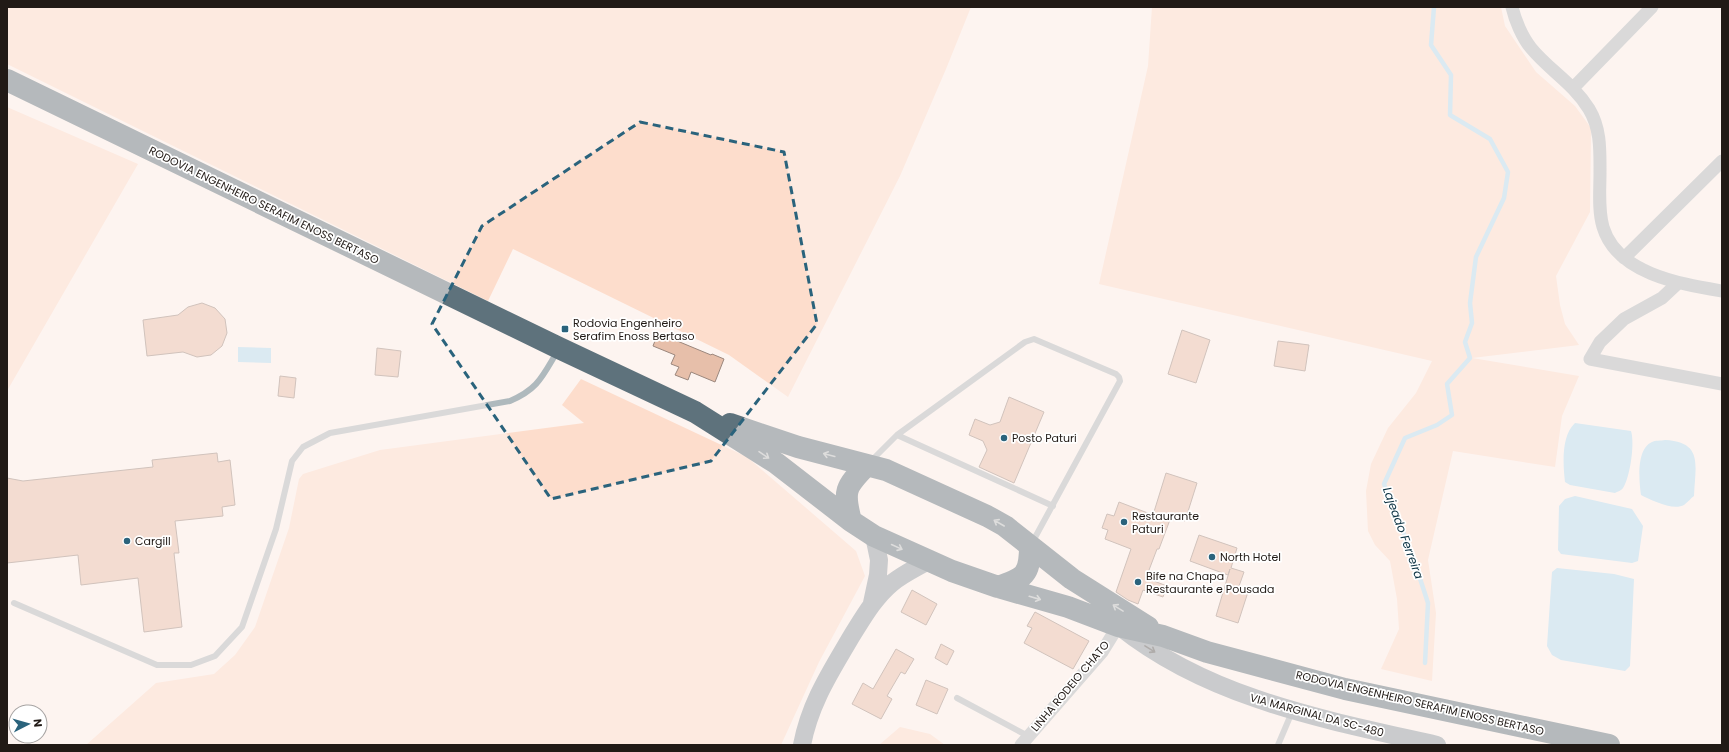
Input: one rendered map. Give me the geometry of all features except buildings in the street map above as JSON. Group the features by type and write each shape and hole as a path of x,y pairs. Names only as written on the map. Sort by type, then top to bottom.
{"highway":[{"name":"RODOVIA ENGENHEIRO SERAFIM ENOSS BERTASO","path":"7,80 559,348 695,412 798,447 867,465 908,479 987,516 1005,526 1072,579 1163,636"},
{"name":"RODOVIA ENGENHEIRO SERAFIM ENOSS BERTASO","path":"695,412 776,464 851,521 874,536 928,561 998,587 1068,607 1118,626 1163,636 1208,652 1345,689 1609,745"},
{"path":"851,521 846,502 847,488 867,465"},
{"path":"998,587 1016,581 1027,572 1030,562 1030,546"}],"main road":[{"path":"871,604 878,575 879,560 874,536"},
{"path":"802,745 805,729 822,685 871,604 891,584 903,575 928,561"},
{"name":"VIA MARGINAL DA SC-480","path":"1118,626 1138,642 1176,665 1242,694 1293,710 1354,726 1437,745"}],"street":[{"path":"1512,7 1514,18 1530,47 1574,87 1589,108 1596,122 1600,144 1600,205 1603,228 1612,245 1624,258 1656,276 1678,283 1722,291"},
{"path":"1574,87 1652,7"},
{"path":"1624,258 1722,161"},
{"path":"1678,283 1662,298 1624,319 1600,342 1590,359 1722,384"},
{"name":"LINHA RODEIO CHATO","path":"1024,740 1102,652 1118,626"}],"lane":[{"path":"867,465 897,435 1025,342 1034,339 1116,374 1120,381 1030,546"},
{"path":"14,603 157,666 191,665 215,656 242,627 276,529 292,461 303,447 330,433 510,401 525,395 537,385 559,348"},
{"path":"897,435 1053,506"},
{"path":"957,698 1024,740"},
{"path":"1278,745 1293,710"}],"highlighted area":[{"path":"640,122 784,152 817,324 711,461 551,499 432,324 482,226"}],"shaded area":[{"path":"7,7 971,7 900,176 788,397 729,355 513,249 488,301 7,64"},
{"path":"1152,7 1501,7 1505,26 1536,72 1575,106 1591,128 1590,212 1556,276 1560,305 1565,324 1579,345 1472,358 1579,376 1562,416 1555,467 1453,451 1428,560 1436,613 1432,681 1381,669 1399,629 1397,599 1390,561 1375,545 1368,531 1366,491 1371,464 1388,428 1416,393 1432,361 1099,284 1148,66"},
{"path":"7,107 138,164 7,391"},
{"path":"581,379 747,457 856,551 865,576 819,662 781,745 86,745 156,683 214,674 235,655 255,627 289,528 299,479 303,474 380,450 584,423 562,405"},
{"path":"900,727 930,734 945,745 879,745"}],"water":[{"path":"238,347 271,348 271,363 238,362"},
{"path":"1575,423 1631,431 1631,460 1628,477 1622,489 1615,493 1570,485 1565,482 1565,443 1570,429"},
{"path":"1665,440 1686,445 1692,451 1696,466 1694,496 1684,505 1674,507 1668,506 1650,500 1641,495 1639,474 1643,451 1652,442"},
{"path":"1575,496 1632,509 1643,526 1638,561 1632,563 1561,554 1558,550 1559,506 1565,499"},
{"path":"1557,568 1614,574 1634,579 1630,666 1625,671 1561,660 1552,655 1547,646 1552,572"}],"waterway":[{"name":"Lajeado Ferreira","path":"1425,663 1428,603 1412,554 1384,484 1405,438 1437,425 1452,415 1447,384 1470,358 1465,342 1472,323 1470,303 1476,257 1504,198 1508,172 1490,139 1450,115 1451,75 1431,45 1434,7"}],"place":[{"name":"Rodovia Engenheiro Serafim Enoss Bertaso","path":"565,329"},
{"name":"Posto Paturi","path":"1004,438"},
{"name":"Restaurante Paturi","path":"1124,522"},
{"name":"Cargill","path":"127,541"},
{"name":"North Hotel","path":"1212,557"},
{"name":"Bife na Chapa Restaurante e Pousada","path":"1138,582"}]}
